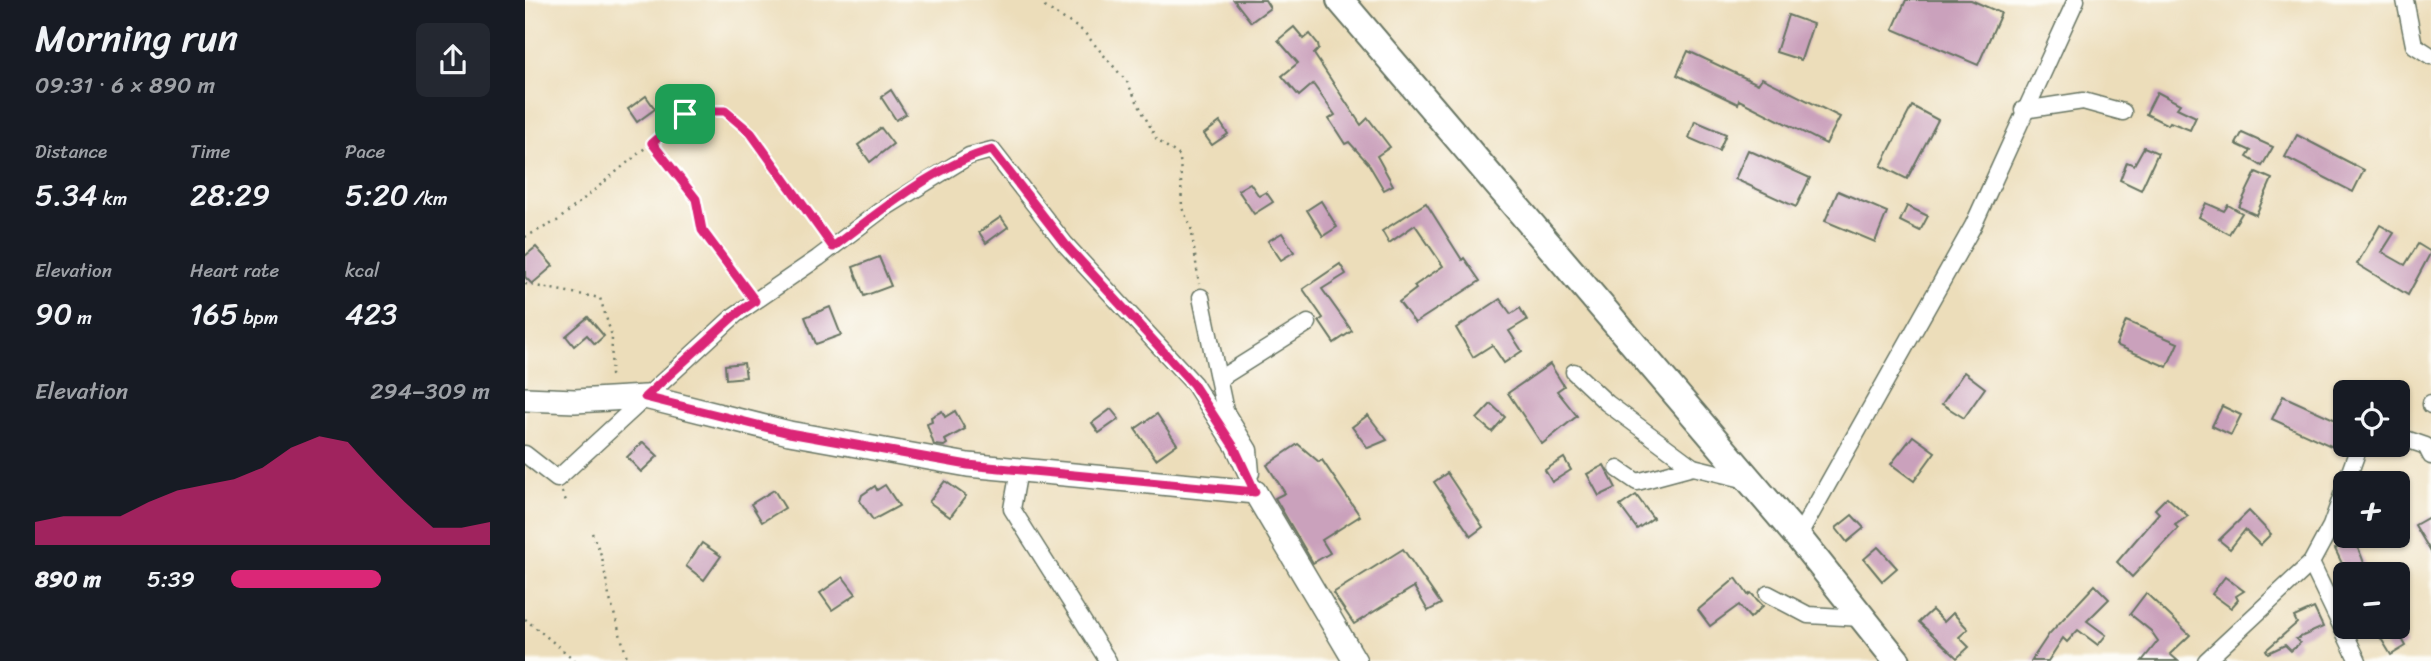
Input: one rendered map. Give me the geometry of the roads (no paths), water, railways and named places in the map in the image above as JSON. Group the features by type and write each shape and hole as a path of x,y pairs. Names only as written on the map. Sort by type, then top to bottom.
{"main road":[{"path":"1340,0 1798,537 1898,661"}],"street":[{"path":"1798,537 1973,226 2023,110 2076,0"},
{"path":"2405,0 2414,45 2431,56"},
{"path":"2023,110 2083,102 2123,112"},
{"path":"525,454 557,479 635,398 735,315 880,211 969,156 992,150 1065,244 1193,384 1253,486 1348,659"},
{"path":"1201,297 1225,411 1249,450 1253,486"},
{"path":"1219,379 1308,323"},
{"path":"1574,372 1607,403 1693,467 1749,481"},
{"path":"525,399 635,398 789,433 968,465 1253,486"},
{"path":"2410,440 2429,447"},
{"path":"1618,469 1637,482 1693,467"},
{"path":"1019,470 1012,509 1108,661"},
{"path":"2206,661 2311,563 2333,521"},
{"path":"2311,563 2358,661"},
{"path":"1768,594 1808,615 1862,618"}]}
